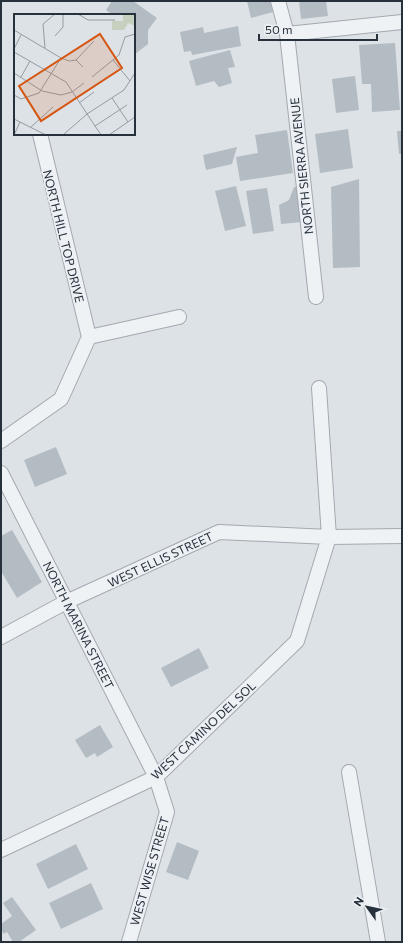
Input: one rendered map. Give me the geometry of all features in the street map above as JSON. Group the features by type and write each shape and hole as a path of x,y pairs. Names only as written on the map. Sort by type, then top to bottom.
{"street":[{"name":"NORTH SIERRA AVENUE","path":"278,1 287,34 316,297"},
{"path":"287,34 402,22"},
{"name":"NORTH HILL TOP DRIVE","path":"40,135 89,337"},
{"path":"1,442 60,400 89,337 179,316"},
{"path":"319,388 329,537"},
{"name":"NORTH MARINA STREET","path":"1,473 156,777"},
{"name":"WEST ELLIS STREET","path":"1,636 66,602 219,532 329,537 402,536"},
{"name":"WEST CAMINO DEL SOL","path":"1,850 156,777 297,640 329,537"},
{"path":"349,772 378,942"},
{"name":"WEST WISE STREET","path":"129,942 167,812 156,777"}],"building":[{"path":"112,1 133,1 157,18 148,30 148,44 135,54 135,14 112,14 106,10"},
{"path":"247,1 270,1 273,12 251,18"},
{"path":"299,1 326,1 328,16 301,19"},
{"path":"238,26 241,46 192,55 191,51 184,52 180,32 203,27 204,33"},
{"path":"395,43 400,110 372,112 371,84 362,84 359,45"},
{"path":"230,50 235,67 228,68 232,83 219,87 214,81 196,86 189,61"},
{"path":"355,76 359,110 336,113 332,79"},
{"path":"348,129 353,168 320,173 315,134"},
{"path":"287,130 293,173 240,181 236,157 258,153 255,135"},
{"path":"397,131 402,131 402,154 399,154"},
{"path":"237,147 232,164 206,170 203,155"},
{"path":"359,179 360,267 333,268 331,187"},
{"path":"236,186 246,226 225,231 215,191"},
{"path":"294,187 299,187 302,222 281,224 279,205 289,200"},
{"path":"267,188 274,231 253,234 246,191"},
{"path":"56,447 67,474 35,487 24,460"},
{"path":"12,530 42,582 17,598 1,571 1,536"},
{"path":"199,648 209,668 171,687 161,668"},
{"path":"100,725 113,747 97,757 95,753 86,758 75,740"},
{"path":"177,842 199,851 188,880 166,872"},
{"path":"76,844 88,869 48,889 36,864"},
{"path":"91,883 103,909 61,929 49,903"},
{"path":"12,897 36,930 19,942 13,942 7,932 4,934 1,930 1,924 12,916 3,903"}]}
